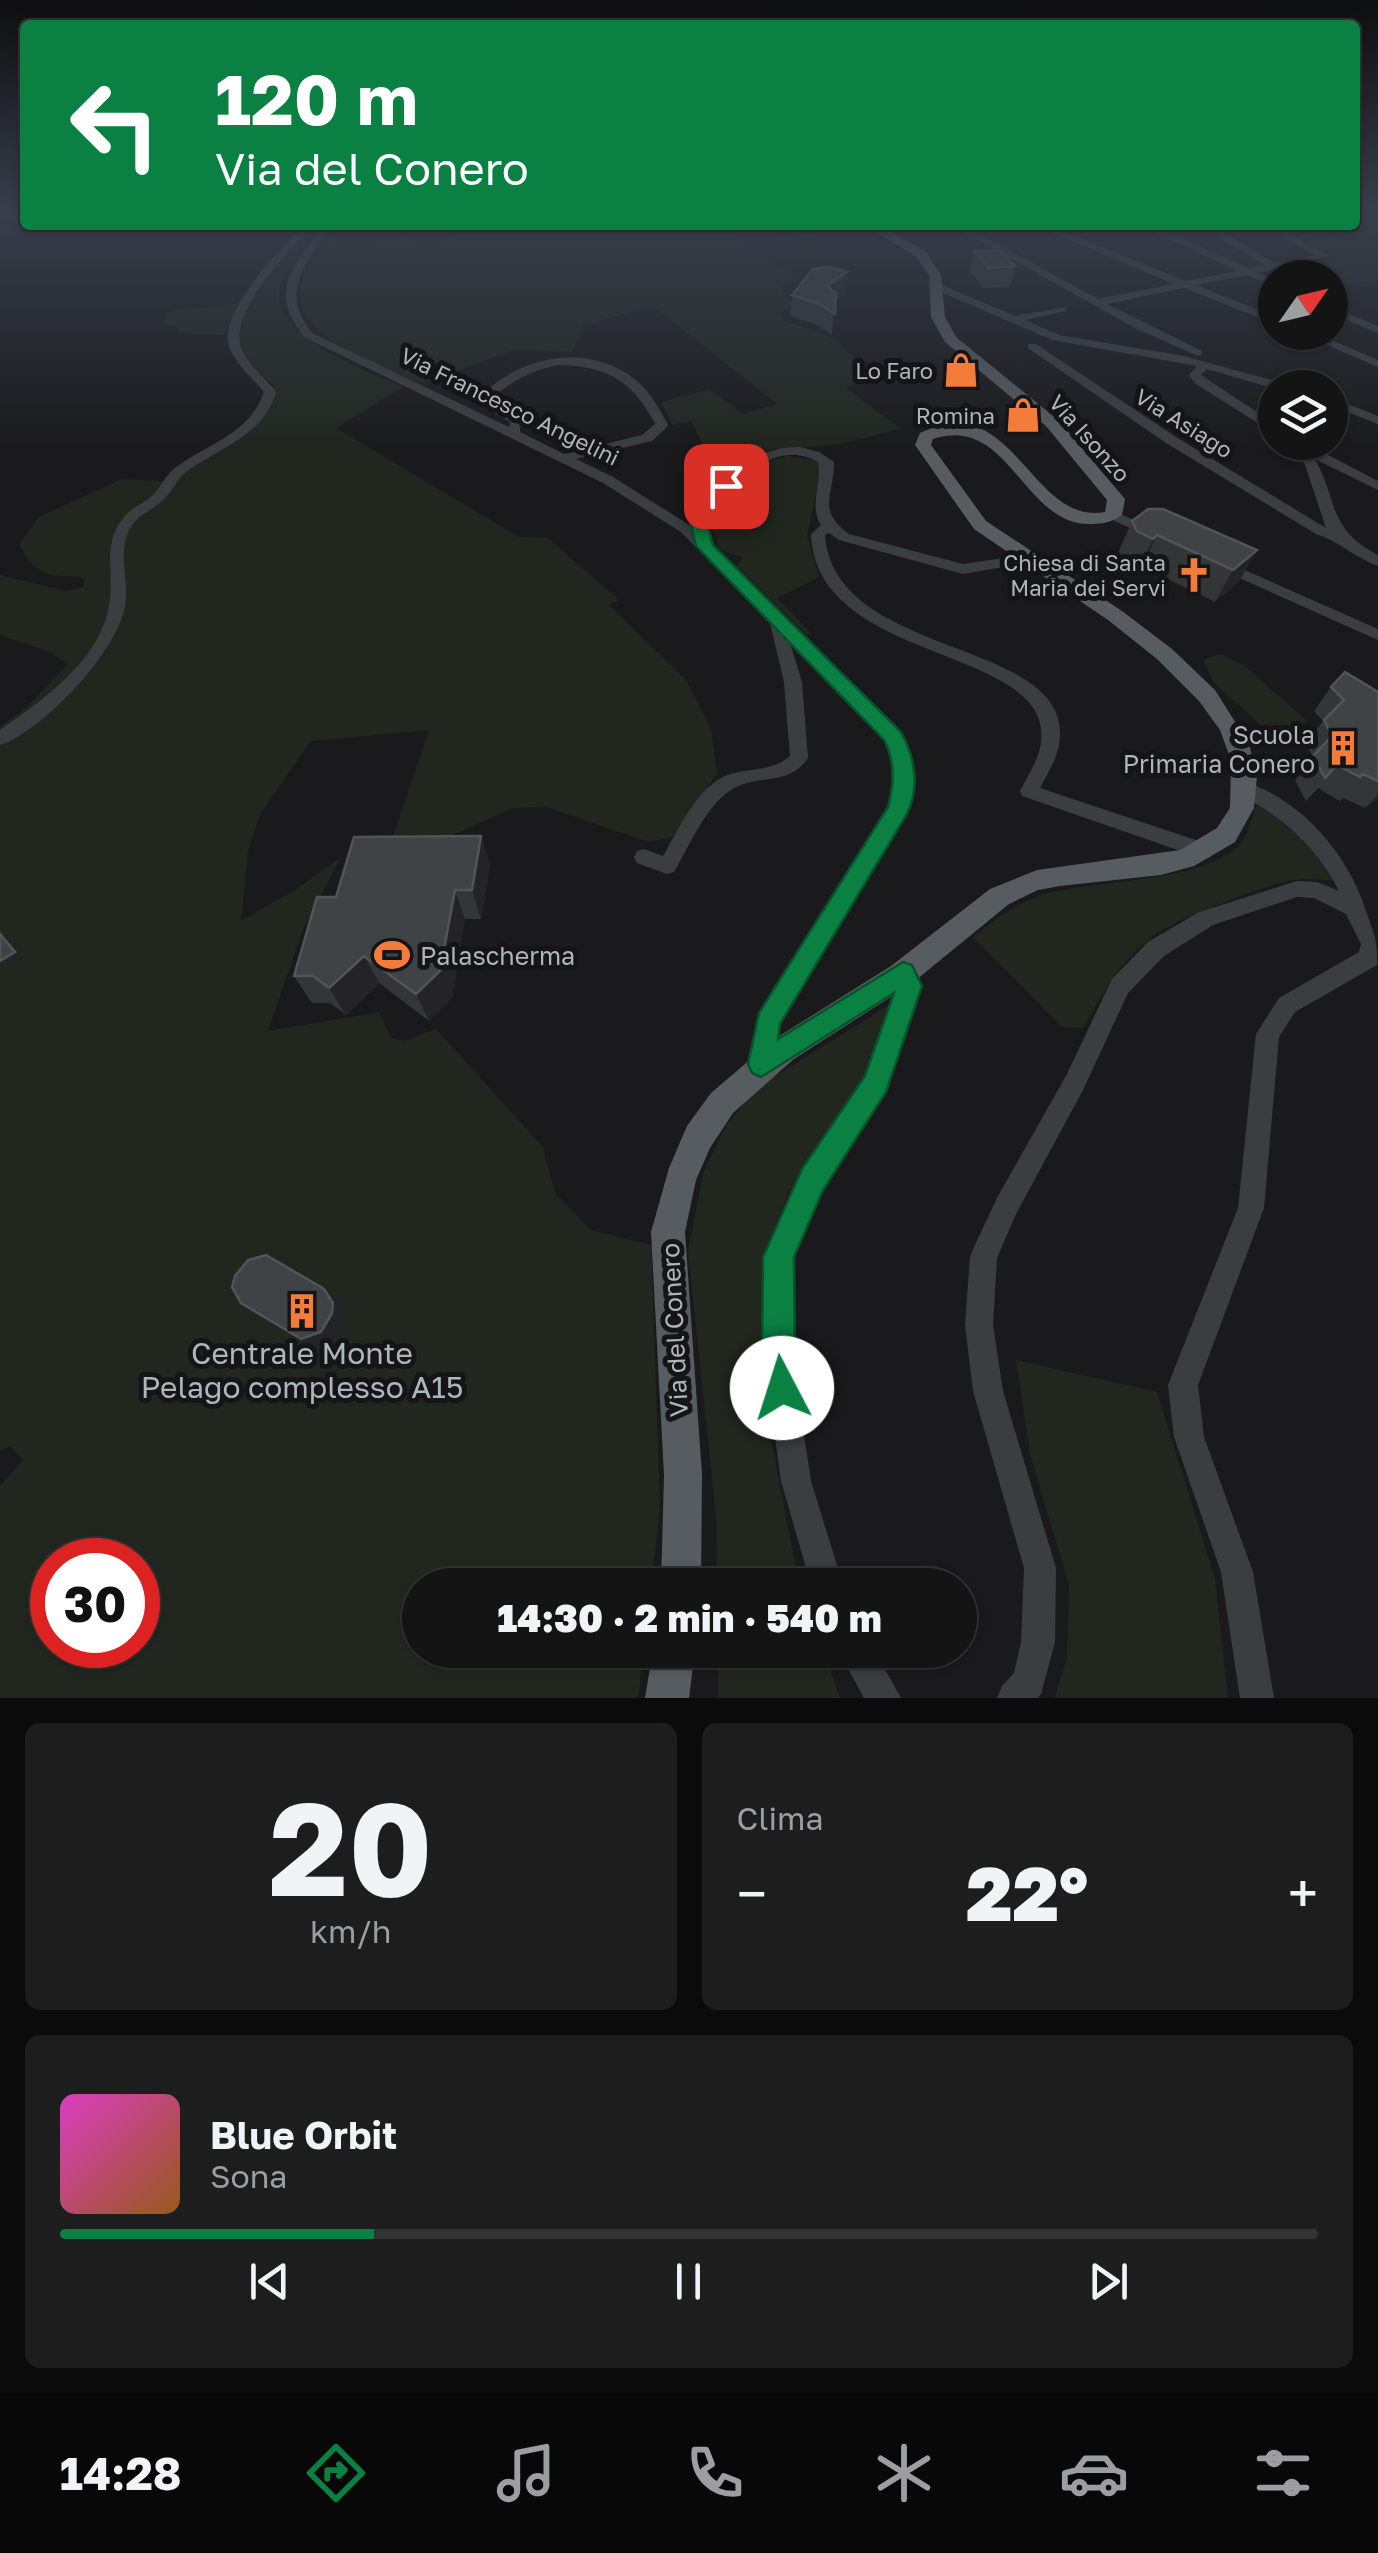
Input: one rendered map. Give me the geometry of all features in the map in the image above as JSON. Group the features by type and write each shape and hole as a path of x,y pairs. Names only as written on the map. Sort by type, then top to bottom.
{"main road":[{"name":"Via Isonzo","path":"938,291 938,317 950,339 1052,423 1116,499 1113,515"},
{"path":"1113,515 1080,518 1063,511 1034,479 980,434 953,428 929,433 923,445 976,521 1127,625 1214,703 1231,729 1256,793"},
{"name":"Via del Conero","path":"681,1568 683,1475 668,1276 674,1194 703,1125 737,1084 761,1064 903,973 994,900 1020,886 1062,876 1170,862 1204,850 1227,834 1256,793"},
{"path":"667,1698 671,1668"}],"street":[{"path":"0,739 53,698 105,640 116,612 116,540 126,522 162,495 170,479 254,422 268,402 270,392 250,373 234,343 235,322 257,291"},
{"name":"Via Francesco Angelini","path":"288,291 291,312 300,328 317,342 564,458 687,521 704,546 894,737 901,754 904,786 899,808 781,995 768,1021 761,1064"},
{"path":"948,291 1056,338 1206,364 1258,380"},
{"path":"1076,291 1212,360 1194,374 1258,419"},
{"path":"1100,302 1154,291"},
{"path":"1201,291 1258,314"},
{"path":"1348,304 1378,317"},
{"path":"1012,320 1062,310"},
{"path":"1348,317 1378,330"},
{"name":"Via Asiago","path":"1056,338 1032,346 1204,460 1378,561"},
{"path":"1350,352 1366,347"},
{"path":"1345,350 1378,364"},
{"path":"513,434 517,421 491,406 488,396 538,365 575,358 596,363 614,369 646,393 662,425 658,431 647,438 564,458"},
{"path":"1348,409 1378,420"},
{"path":"687,521 749,463 758,457 793,450 816,454 827,462 820,513 828,526 844,537 874,548 963,568 1016,561 1022,552"},
{"path":"1310,460 1342,538"},
{"path":"1327,460 1378,486"},
{"path":"1113,515 1164,538"},
{"path":"828,526 818,534 818,552 841,588 874,620 1000,672 1023,685 1037,700 1050,726 1048,755 1028,791 1204,850"},
{"path":"1199,554 1378,635"},
{"path":"644,856 667,866 717,792 728,782 790,770 800,758 793,682 775,618"},
{"path":"788,656 814,657"},
{"path":"793,682 814,657"},
{"path":"1256,793 1344,873 1354,908 1372,944 1369,958 1286,1005 1268,1034 1251,1208 1183,1384 1189,1437 1237,1572 1257,1698"},
{"path":"1014,1698 1029,1682 1038,1642 1040,1568 988,1391 979,1325 984,1257 1120,986 1156,949 1206,918 1297,889 1317,890 1354,908"},
{"path":"822,1568 796,1481 778,1357 778,1257 812,1179 877,1083 909,986 903,973"},
{"path":"866,1668 884,1698"}],"shaded area":[{"path":"259,291 281,291 280,303 287,320 302,335 344,361 403,387 336,428 519,537 548,538 619,600 609,605 686,680 711,728 717,773 677,836 649,842 547,807 513,808 429,846 390,845 429,730 311,741 260,814 248,851 241,921 295,890 342,856 303,929 268,1031 379,1012 391,1038 405,1041 436,1029 543,1147 555,1193 591,1230 651,1245 660,1508 653,1568 402,1568 402,1668 642,1668 638,1698 0,1698 0,1486 23,1460 10,1446 0,1451 0,727 28,706 68,664 48,651 0,635 0,575 67,591 83,587 85,581 81,577 43,572 25,554 19,544 39,517 122,479 169,482 266,411 273,385 245,354 242,314"},
{"path":"300,291 783,291 793,307 781,312 785,321 834,338 876,378 846,388 901,429 839,444 764,451 740,463 708,491 711,460 691,421 672,425 661,402 710,389 743,414 777,404 653,306 584,325 572,352 514,350 422,384 327,337 303,308"},
{"path":"240,303 224,335 180,333 176,326 162,325 170,311"},
{"path":"788,456 817,461 821,473 807,536 819,577 777,598 811,633 807,635 737,566 743,557 721,550 709,524 752,473"},
{"path":"1221,654 1243,665 1309,722 1270,733 1214,683 1203,660"},
{"path":"1257,802 1332,864 1333,881 1306,879 1273,885 1206,909 1161,931 1128,959 1083,1028 1062,1027 973,937 1010,910 1041,895 1156,877 1210,863 1230,853 1244,839"},
{"path":"891,1004 865,1074 788,1193 764,1255 763,1397 796,1568 717,1568 716,1516 688,1251 703,1173 726,1125 759,1086"},
{"path":"1016,1360 1157,1392 1215,1579 1228,1698 1055,1698 1067,1657 1069,1585 1030,1454"},
{"path":"718,1668 829,1668 840,1698 718,1698"}],"building":[{"path":"795,291 833,291 835,314 820,304 792,295"},
{"path":"1148,509 1163,509 1257,550 1233,570 1157,535 1153,539 1137,531 1132,521"},
{"path":"1345,672 1378,692 1378,781 1337,765 1325,778 1313,756 1332,736 1324,720 1344,700 1331,687"},
{"name":"Palascherma","path":"481,836 472,890 455,890 440,971 416,994 364,956 329,988 313,976 294,976 317,897 336,897 354,837"},
{"path":"0,934 15,952 0,961"},
{"name":"Centrale Monte Pelago complesso A15","path":"266,1255 324,1289 333,1303 321,1332 301,1339 241,1303 232,1287 235,1276 248,1260"}],"place":[{"name":"Lo Faro","path":"961,370"},
{"name":"Romina","path":"1023,415"},
{"name":"Chiesa di Santa Maria dei Servi","path":"1194,575"},
{"name":"Scuola Primaria Conero","path":"1343,748"},
{"name":"Palascherma","path":"392,955"},
{"name":"Centrale Monte Pelago complesso A15","path":"302,1311"}],"route":[{"path":"726,486 697,516 704,546 894,737 901,754 904,786 899,808 768,1021 761,1064 903,973 909,986 877,1083 812,1179 778,1257 778,1357 782,1388"}]}
